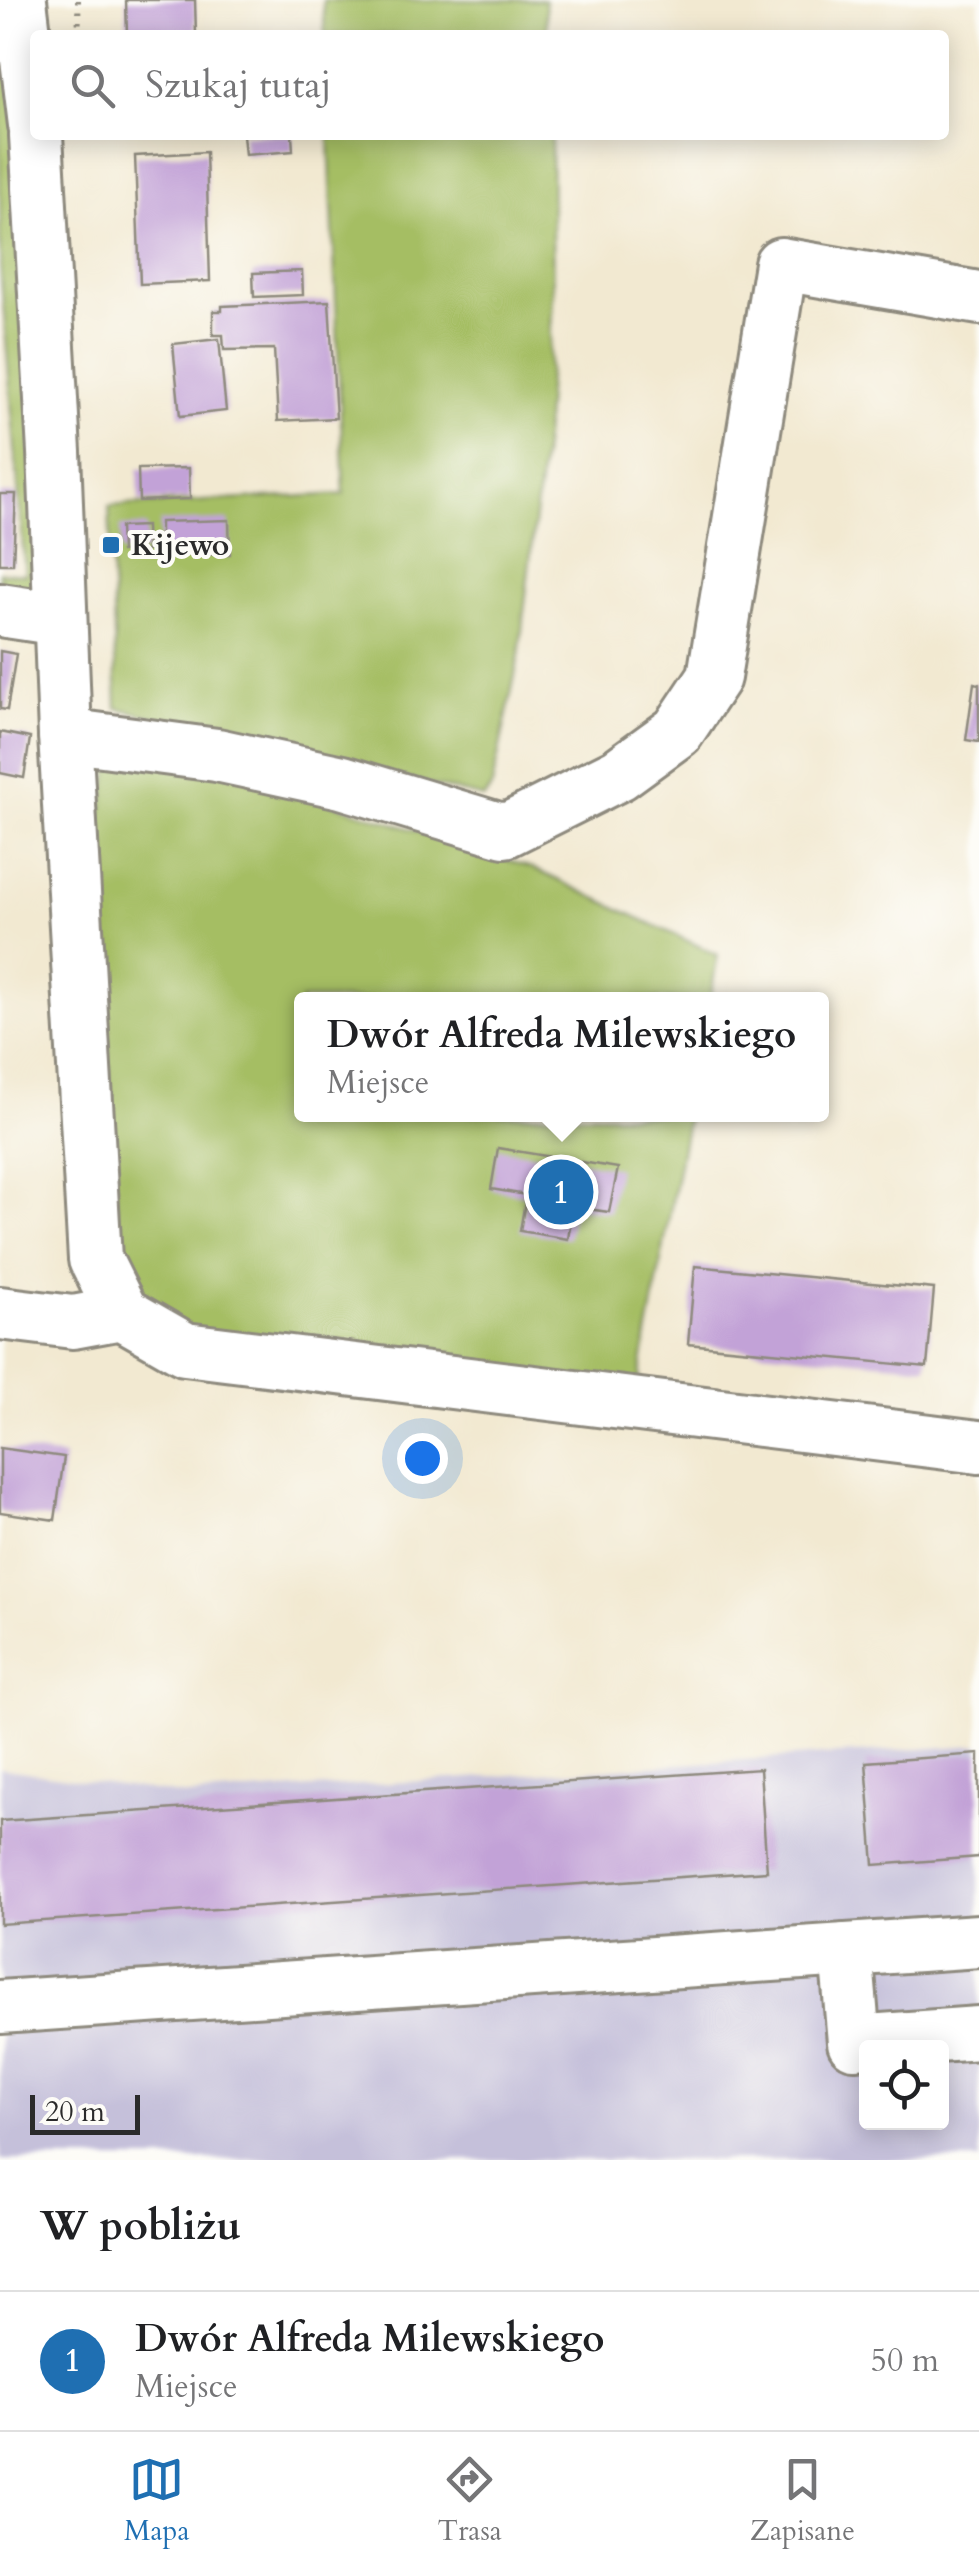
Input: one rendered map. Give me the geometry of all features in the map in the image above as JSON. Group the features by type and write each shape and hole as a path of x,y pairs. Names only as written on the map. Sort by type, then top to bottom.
{"street":[{"path":"20,0 30,83"},
{"path":"36,140 95,1259 122,1313 185,1349 979,1447"},
{"path":"65,735 217,755 342,782 505,831 619,774 664,742 678,730 714,677 781,264 979,298"},
{"path":"0,610 60,619"},
{"path":"0,1313 73,1322 122,1313"},
{"path":"0,2007 979,1940"},
{"path":"846,1950 854,2042 979,2032"}],"path":[{"path":"78,0 79,30"}],"shaded area":[{"path":"979,1745 979,2160 0,2160 0,1768 187,1796"}],"green space":[{"path":"0,0 20,164 41,576 33,589 0,590 0,572 25,574 0,265"},
{"path":"323,0 545,0 547,30 325,30"},
{"path":"329,140 551,140 553,298 544,439 519,656 492,786 484,798 117,708 109,506 344,494"},
{"path":"112,755 217,766 532,868 718,955 711,992 294,992 294,1122 687,1122 638,1385 198,1335 153,1308 119,1260 97,837"}],"building":[{"path":"126,0 195,0 196,30 127,30"},
{"path":"244,140 292,140 293,151 245,155"},
{"path":"206,152 210,281 140,284 135,156"},
{"path":"302,271 303,295 254,297 253,273"},
{"path":"329,301 336,418 278,421 274,349 224,350 223,335 213,335 213,311 222,311 222,306"},
{"path":"219,339 226,411 180,416 173,344"},
{"path":"189,468 190,499 139,501 138,469"},
{"path":"0,494 16,494 13,564 0,564"},
{"path":"229,520 230,554 160,556 160,522"},
{"path":"146,526 147,551 121,552 120,527"},
{"path":"0,651 16,654 7,710 0,709"},
{"path":"974,683 979,684 979,742 966,740"},
{"path":"0,732 30,738 24,778 0,773"},
{"path":"498,1148 618,1168 609,1212 573,1207 568,1239 520,1231 526,1195 491,1189"},
{"path":"695,1266 934,1289 927,1367 688,1344"},
{"path":"0,1448 64,1457 55,1520 0,1512"},
{"path":"979,1754 979,1857 874,1865 866,1762"},
{"path":"760,1769 767,1871 0,1924 0,1821"}],"place":[{"name":"Kijewo","path":"111,545"},
{"name":"Dwór Alfreda Milewskiego","path":"561,1192"}]}
